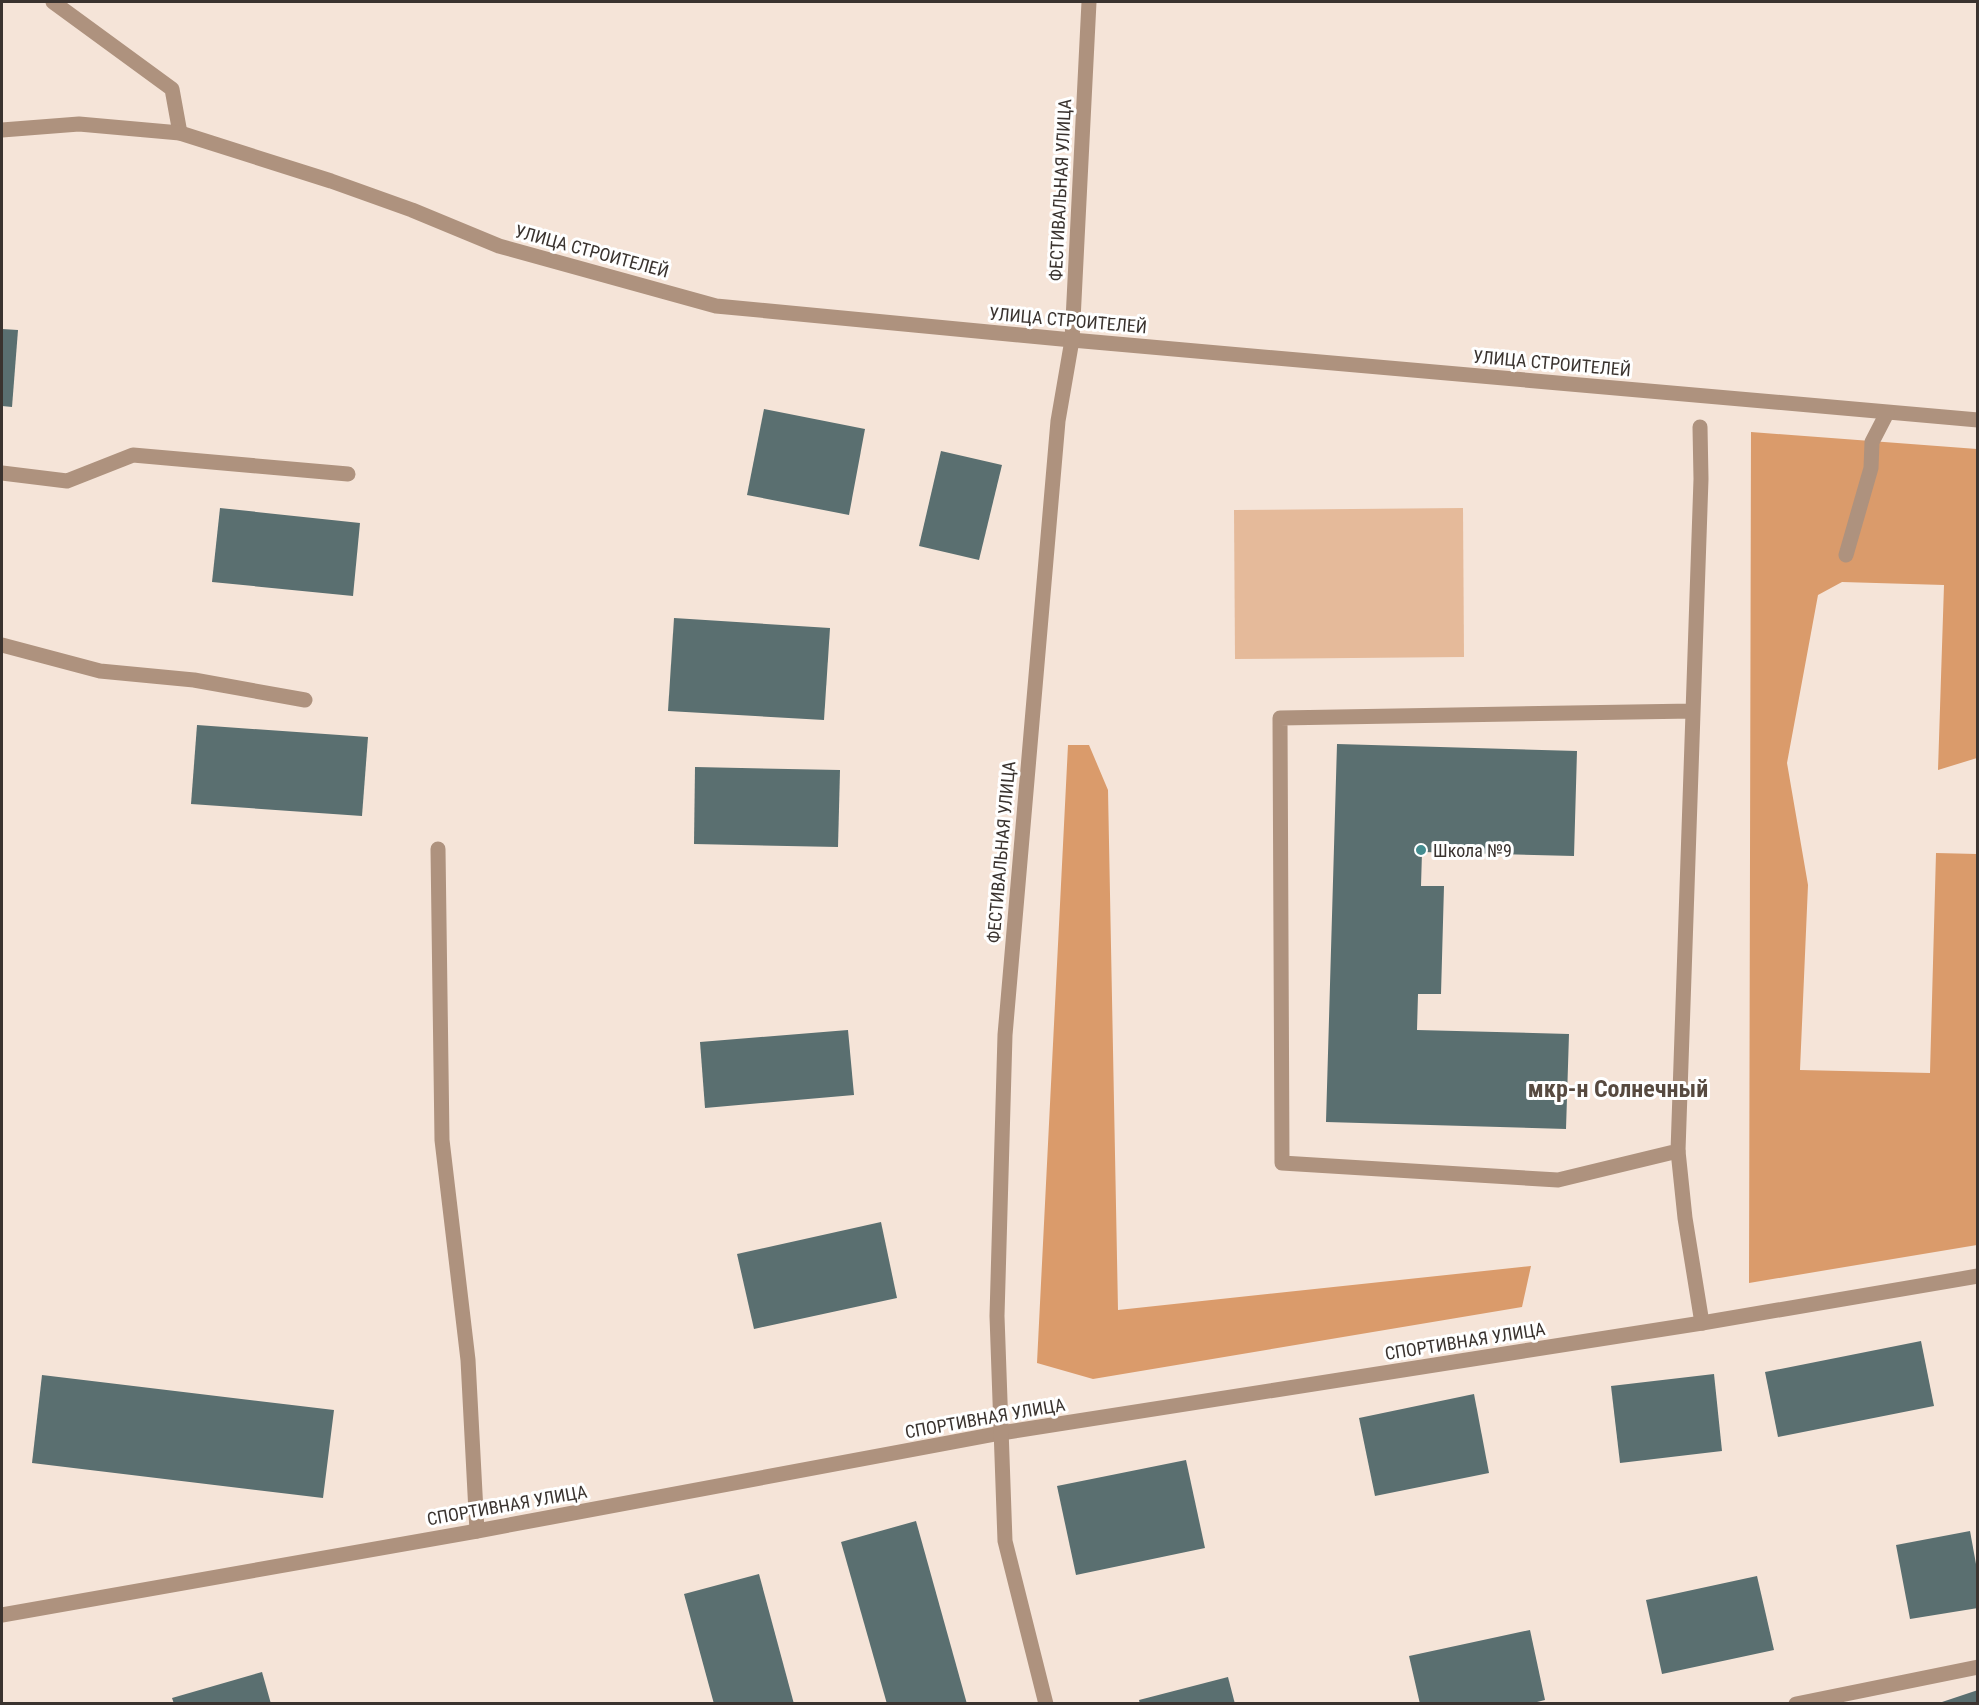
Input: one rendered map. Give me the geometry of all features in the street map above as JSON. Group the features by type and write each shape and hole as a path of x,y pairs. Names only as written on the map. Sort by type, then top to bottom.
{"street":[{"path":"52,2 172,89 180,133"},
{"name":"ФЕСТИВАЛЬНАЯ УЛИЦА","path":"1046,1704 1005,1541 997,1316 1005,1035 1058,421 1072,340 1089,2"},
{"name":"УЛИЦА СТРОИТЕЛЕЙ","path":"2,130 79,124 180,133 331,181 412,210 499,246 716,306 1072,340 1977,420"},
{"path":"1846,555 1871,468 1872,442 1887,413"},
{"path":"1700,427 1701,479 1678,1151 1685,1218 1702,1323"},
{"path":"2,473 67,481 133,455 348,474"},
{"path":"2,645 100,671 194,680 305,700"},
{"path":"1678,1151 1558,1180 1282,1163 1280,718 1693,711"},
{"path":"438,849 442,1140 468,1360 477,1531"},
{"name":"СПОРТИВНАЯ УЛИЦА","path":"2,1615 477,1531 1001,1433 1702,1323 1977,1276"},
{"path":"1796,1704 1977,1667"}],"shaded area":[{"path":"1751,432 1977,449 1977,758 1938,770 1944,585 1842,582 1818,595 1787,763 1808,885 1800,1070 1930,1073 1936,853 1977,854 1977,1245 1749,1283"},
{"path":"1463,508 1464,657 1235,659 1234,510"},
{"path":"1068,745 1089,745 1108,790 1118,1310 1531,1266 1522,1307 1093,1379 1037,1363"}],"building":[{"path":"2,329 18,330 12,407 2,406"},
{"path":"764,409 865,429 849,515 747,495"},
{"path":"941,451 1002,465 979,560 919,546"},
{"path":"220,508 360,523 353,596 212,582"},
{"path":"674,618 830,628 824,720 668,711"},
{"path":"197,725 368,737 362,816 191,804"},
{"path":"1337,744 1577,751 1574,856 1422,852 1421,886 1444,886 1441,994 1418,994 1417,1030 1569,1034 1566,1129 1326,1122"},
{"path":"695,767 840,770 838,847 694,844"},
{"path":"848,1030 854,1095 705,1108 700,1042"},
{"path":"881,1222 897,1298 754,1329 737,1254"},
{"path":"1921,1341 1934,1406 1778,1437 1765,1372"},
{"path":"1714,1374 1722,1451 1620,1463 1611,1386"},
{"path":"42,1375 334,1410 323,1498 32,1463"},
{"path":"1474,1394 1489,1473 1375,1496 1359,1418"},
{"path":"1186,1460 1205,1548 1076,1575 1057,1486"},
{"path":"916,1521 967,1704 887,1704 841,1542"},
{"path":"1970,1531 1978,1575 1978,1608 1910,1619 1896,1545"},
{"path":"759,1574 794,1704 714,1704 684,1594"},
{"path":"1757,1576 1774,1650 1662,1674 1646,1600"},
{"path":"1530,1630 1545,1700 1529,1704 1420,1704 1409,1656"},
{"path":"262,1672 271,1704 174,1704 172,1698"},
{"path":"1228,1677 1235,1704 1140,1704 1139,1700"},
{"path":"1978,1690 1978,1704 1939,1704 1939,1703"}],"place":[{"name":"Школа №9","path":"1421,850"}],"district":[{"name":"мкр-н Солнечный","path":"1618,1089"}]}
